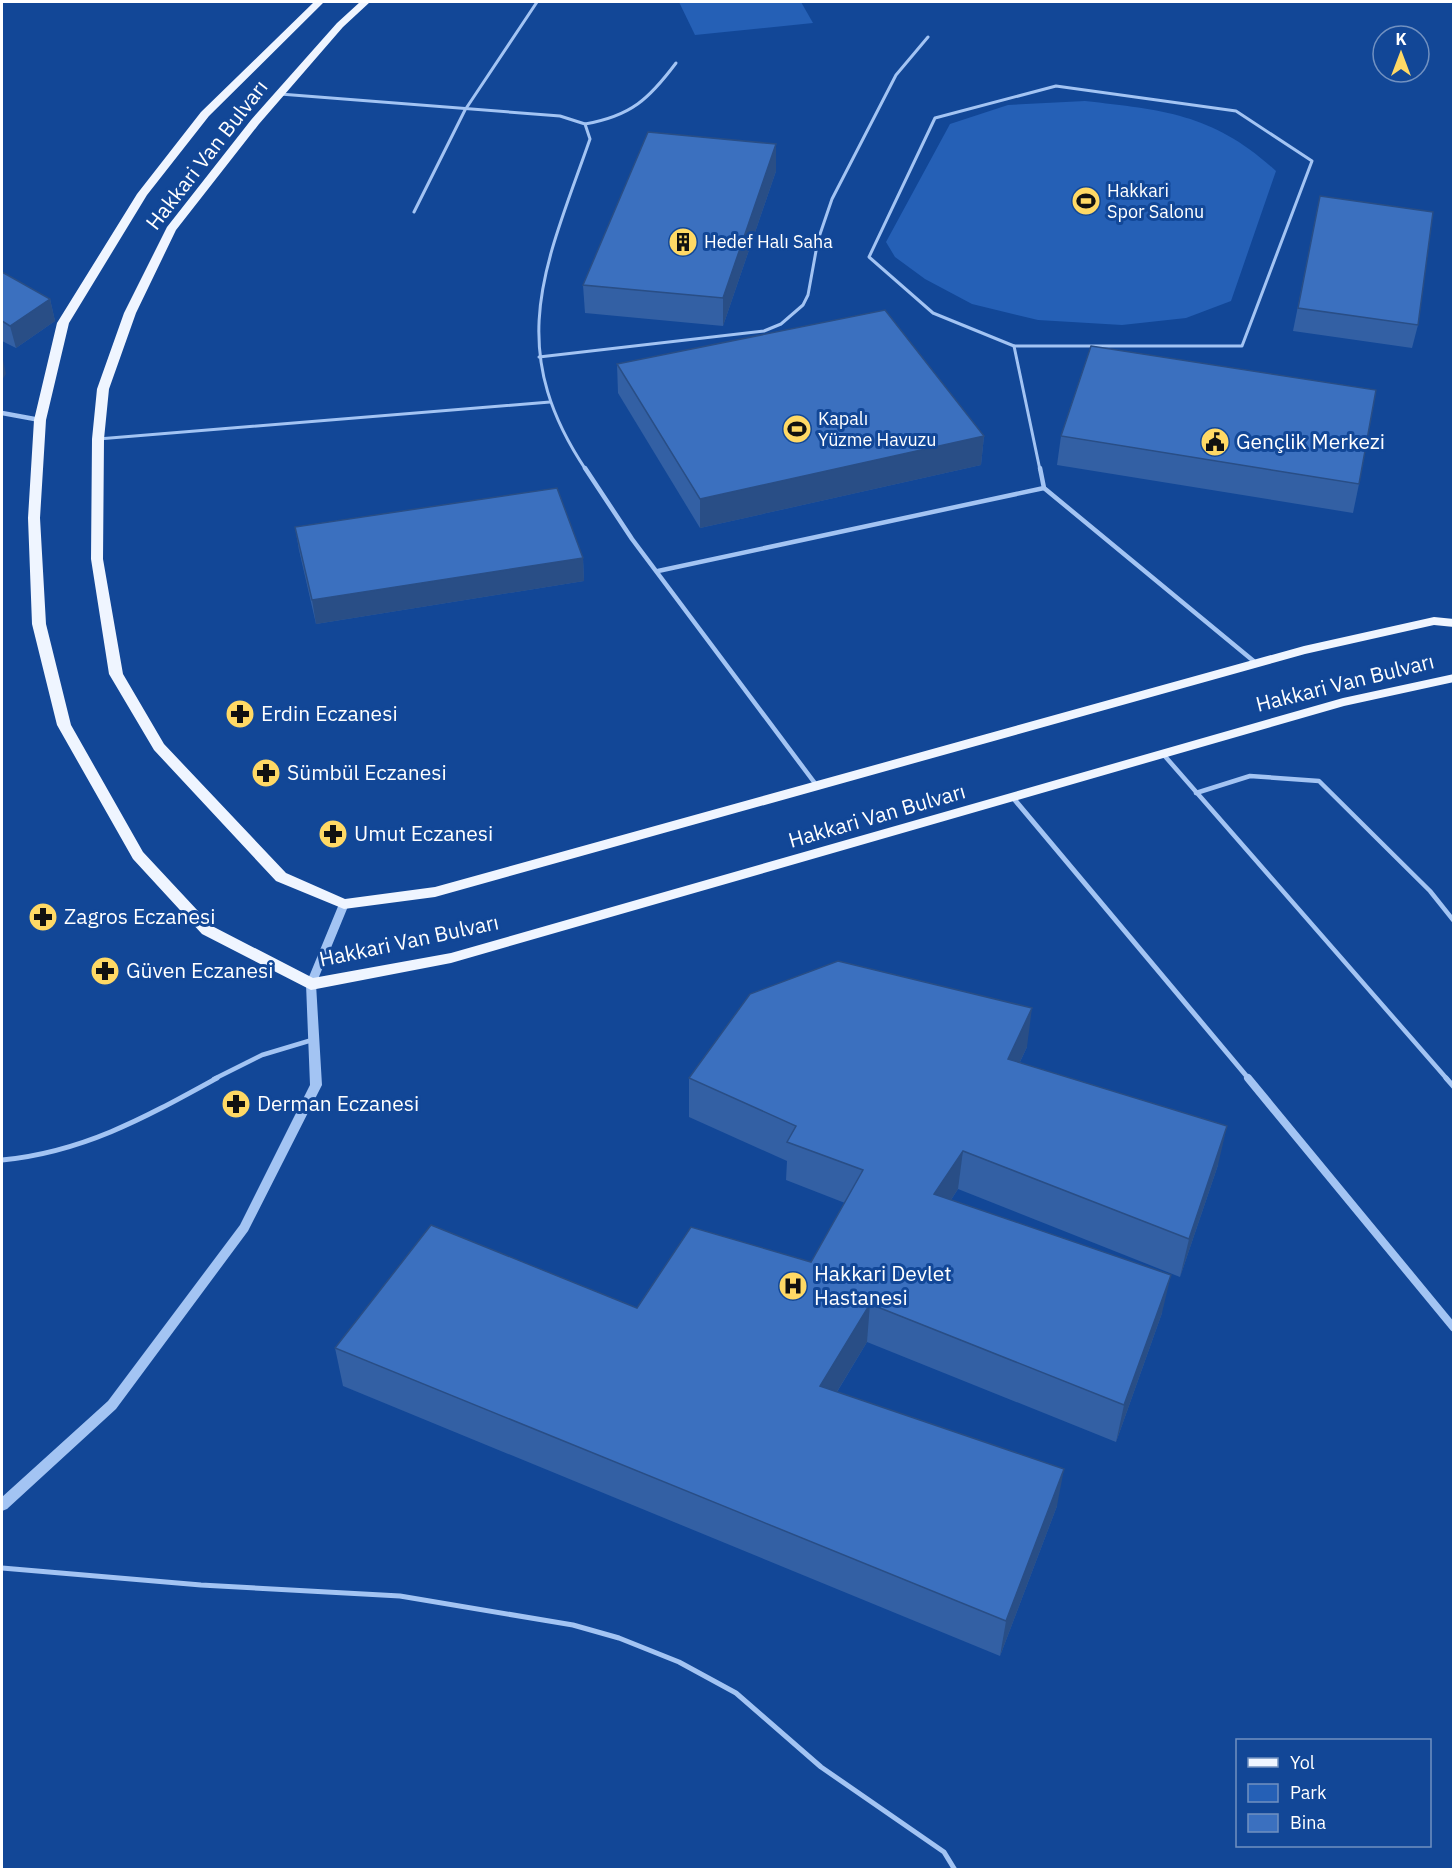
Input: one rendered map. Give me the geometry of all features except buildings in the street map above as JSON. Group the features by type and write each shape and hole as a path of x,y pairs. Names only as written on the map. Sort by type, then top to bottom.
{"main road":[{"name":"Hakkari Van Bulvarı","path":"319,2 206,114 142,194 63,323 40,420 34,518 39,624 64,725 138,855 207,930 311,984 451,958 1014,799 1343,702 1454,678"},
{"name":"Hakkari Van Bulvarı","path":"365,2 280,94 171,229 130,313 103,389 98,439 97,560 116,674 159,747 281,877 344,904 435,892 1256,663 1434,621 1454,621"}],"street":[{"path":"2,412 40,420"},
{"path":"1014,799 1454,1328"},
{"path":"2,1505 112,1405 244,1228 316,1085 311,984 344,904"}],"lane":[{"path":"414,212 465,110 537,2"},
{"path":"539,357 764,331 794,315 808,295 818,240 832,199 896,75 928,37"},
{"path":"280,94 560,116 585,124 599,123 631,111 651,97 675,63"},
{"path":"1056,86 1236,111 1312,161 1242,346 1014,346 933,313 869,257 935,118 1056,86"},
{"path":"585,124 590,139 546,266 538,310 539,357 550,402 567,442 658,571 817,786"},
{"path":"1014,346 1044,488 1256,663"},
{"path":"98,439 550,402"},
{"path":"658,571 1044,488"},
{"path":"1163,754 1454,1087"},
{"path":"1196,793 1250,776 1319,781 1430,891 1454,921"},
{"path":"2,1160 65,1152 160,1109 257,1056 314,1040"},
{"path":"2,1568 91,1578 400,1596 573,1625 619,1638 679,1662 736,1693 821,1767 944,1852 955,1869"}],"green space":[{"path":"679,2 801,2 813,23 695,35"},
{"name":"Hakkari Spor Salonu","path":"1085,101 1164,112 1209,126 1231,137 1276,171 1231,301 1186,318 1122,325 1038,320 972,304 925,279 895,257 886,242 950,124 1008,105"}],"place":[{"name":"Hakkari Spor Salonu","path":"1086,201"},
{"name":"Hedef Halı Saha","path":"683,242"},
{"name":"Kapalı Yüzme Havuzu","path":"797,429"},
{"name":"Gençlik Merkezi","path":"1215,442"},
{"name":"Erdin Eczanesi","path":"240,714"},
{"name":"Sümbül Eczanesi","path":"266,773"},
{"name":"Umut Eczanesi","path":"333,834"},
{"name":"Zagros Eczanesi","path":"43,917"},
{"name":"Güven Eczanesi","path":"105,971"},
{"name":"Derman Eczanesi","path":"236,1104"},
{"name":"Hakkari Devlet Hastanesi","path":"793,1286"}]}
